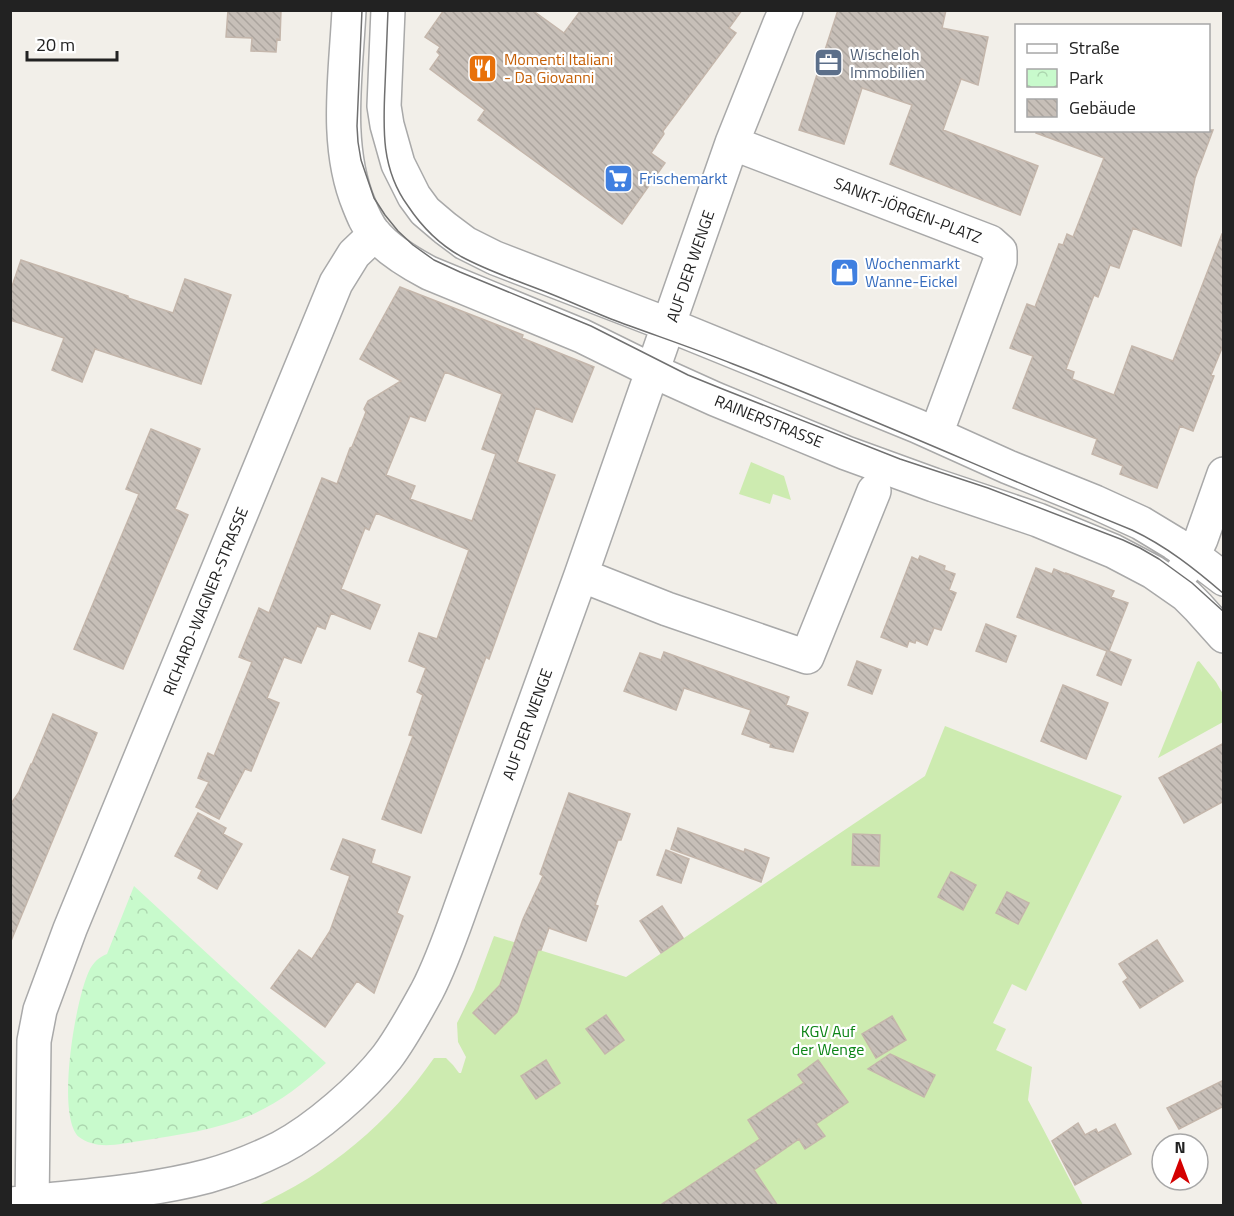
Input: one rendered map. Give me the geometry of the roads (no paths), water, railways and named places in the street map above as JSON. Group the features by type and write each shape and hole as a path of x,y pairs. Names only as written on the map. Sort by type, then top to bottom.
{"street":[{"path":"349,10 343,129 346,161 353,190 367,223 375,234"},
{"path":"388,10 384,106 398,164 414,196 432,217 465,243 505,262 669,325 936,434 1008,467 1095,502 1141,523 1174,543 1224,579"},
{"name":"AUF DER WENGE","path":"25,1204 160,1186 208,1176 248,1162 282,1147 310,1128 337,1107 387,1057 428,990 442,956 581,576 732,143 786,10"},
{"name":"SANKT-JÖRGEN-PLATZ","path":"732,143 990,242 1000,251 1000,261 936,434"},
{"name":"RAINERSTRASSE","path":"375,234 406,261 429,273 582,336 715,399 846,453 934,485 1007,508 1113,551 1173,585 1198,607 1224,636"},
{"name":"RICHARD-WAGNER-STRASSE","path":"25,1204 34,1041 40,1010 51,977 336,283 354,254 375,234"},
{"path":"1173,585 1193,556 1201,539 1224,474"},
{"path":"581,576 667,609 807,657 874,491"}],"tram line":[{"path":"362,10 357,126 361,160 374,198 385,215 413,245 434,260 591,326 688,375 900,459 988,488 1123,540 1159,559 1192,583 1224,612"},
{"path":"388,10 384,118 388,163 399,192 408,206 425,228 446,247 495,272 783,384 1132,530 1157,543 1224,594"}],"place":[{"name":"Wischeloh Immobilien","path":"829,63"},
{"name":"Momenti Italiani - Da Giovanni","path":"483,68"},
{"name":"Frischemarkt","path":"618,178"},
{"name":"Wochenmarkt Wanne-Eickel","path":"844,272"}],"park label":[{"name":"KGV Auf der Wenge","path":"828,1040"}]}
